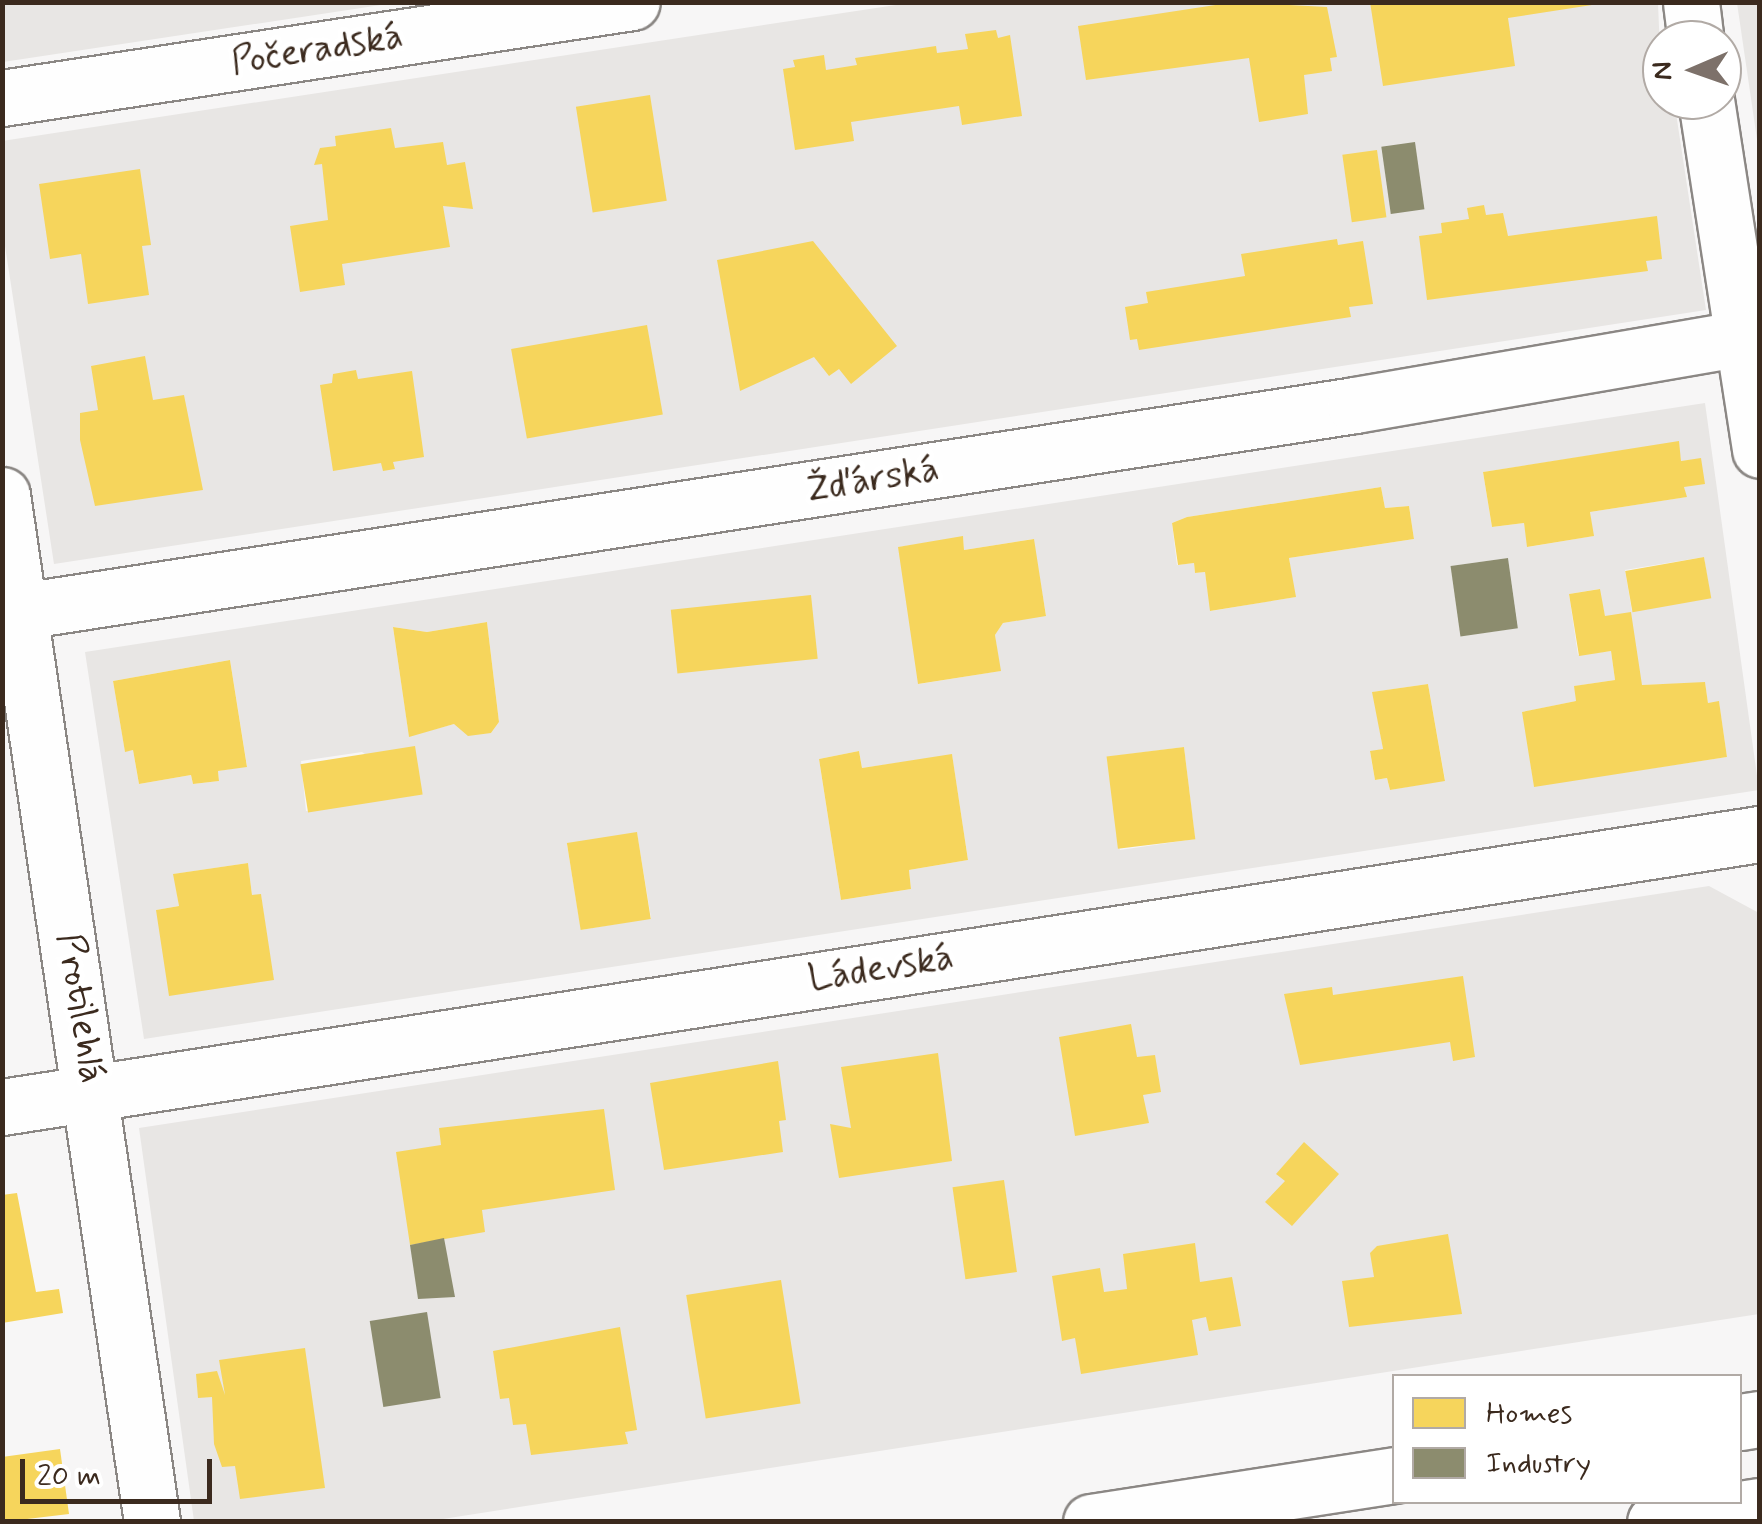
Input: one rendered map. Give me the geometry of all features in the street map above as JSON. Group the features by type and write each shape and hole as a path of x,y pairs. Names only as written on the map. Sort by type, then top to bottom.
{"street":[{"name":"Počeradská","path":"2,98 632,2"},
{"path":"1709,120 1760,450"},
{"name":"Žďárská","path":"11,613 1335,408 1743,338"},
{"name":"Protilehlá","path":"2,495 11,613 93,1092 152,1522"},
{"name":"Ládevská","path":"2,1107 1760,834"},
{"path":"1091,1522 1392,1475"},
{"path":"1654,1522 1760,1506"}],"shaded area":[{"path":"3,2 394,2 394,3 3,62"},
{"path":"909,3 1658,3 1659,20 1642,20 1642,120 1677,120 1706,310 54,564 3,233 2,141"},
{"path":"1737,3 1759,3 1759,153 1742,20"},
{"path":"1705,403 1759,790 144,1039 85,652","holes":["1678,442 1681,461 1701,459 1684,487 1686,497 1590,512 1593,536 1528,547 1524,523 1492,527 1483,472","1381,487 1385,508 1409,506 1414,539 1289,558 1295,597 1211,611 1205,572 1195,573 1194,563 1177,565 1172,523 1187,517","963,537 964,550 1033,539 1046,615 1003,623 995,635 1000,671 919,684 899,547","1704,557 1710,598 1632,611 1625,570","1508,558 1518,628 1462,636 1451,566","1599,589 1605,616 1642,685 1705,683 1708,703 1719,702 1727,757 1534,786 1523,712 1576,701 1575,686 1615,680 1611,651 1578,655 1569,594","487,622 499,722 491,733 454,724 409,736 393,627 427,632","230,660 247,766 218,771 219,781 193,784 191,775 139,784 133,750 125,751 113,681","1428,684 1445,780 1390,790 1387,778 1375,780 1370,752 1383,749 1373,692","1184,747 1195,839 1120,850 1107,757","859,751 862,768 952,755 968,860 909,870 911,889 841,900 819,759","362,752 423,794 306,811 301,761","637,833 651,918 581,930 567,844","248,863 252,895 261,895 273,980 156,910 179,906 174,874"]},
{"path":"1709,886 1759,913 1759,1314 430,1521 194,1521 139,1128"}],"building: Homes":[{"path":"1235,2 1327,7 1337,57 1330,58 1332,71 1304,75 1308,114 1259,122 1249,58 1086,80 1078,26"},
{"path":"1370,2 1592,5 1508,18 1515,66 1383,86"},
{"path":"996,30 998,38 1010,35 1022,116 962,125 959,106 851,122 854,141 795,150 783,69 795,67 793,60 824,55 826,70 857,65 855,58 936,46 937,53 968,49 965,34"},
{"path":"650,95 667,201 593,212 576,107"},
{"path":"391,128 395,148 443,142 447,165 465,162 473,209 443,206 450,247 342,264 345,285 300,292 290,226 328,220 322,164 314,165 320,148 336,146 335,136"},
{"path":"1377,150 1386,217 1352,222 1342,155"},
{"path":"140,169 151,245 142,246 149,295 88,304 81,254 50,259 39,184"},
{"path":"1484,205 1486,215 1503,213 1508,236 1657,216 1662,259 1646,261 1648,271 1427,300 1419,236 1442,233 1441,223 1469,219 1467,208"},
{"path":"1337,239 1338,245 1363,241 1373,304 1349,307 1351,317 1139,350 1137,339 1130,340 1125,307 1148,303 1146,292 1245,276 1241,254"},
{"path":"813,241 897,346 851,384 839,369 829,376 814,357 740,391 717,260"},
{"path":"647,325 663,415 527,439 511,349"},
{"path":"145,356 153,400 184,395 203,490 95,506 80,440 80,413 98,410 91,366"},
{"path":"356,370 358,379 412,371 424,457 393,462 395,469 383,471 381,463 333,471 320,385 332,383 333,374"},
{"path":"1679,441 1681,461 1701,458 1705,484 1684,487 1687,497 1590,512 1594,536 1527,547 1524,523 1492,527 1483,472"},
{"path":"1381,487 1385,508 1409,506 1414,539 1289,558 1296,597 1210,611 1205,572 1195,573 1194,563 1178,565 1172,523 1187,517"},
{"path":"963,536 964,550 1034,539 1046,616 1003,623 995,635 1001,671 918,684 898,547"},
{"path":"1704,557 1711,598 1633,612 1625,571"},
{"path":"1600,589 1605,616 1631,612 1642,685 1705,682 1708,703 1719,701 1727,757 1534,787 1522,712 1576,701 1574,686 1615,680 1611,651 1579,656 1569,594"},
{"path":"811,595 818,659 677,673 671,610"},
{"path":"487,622 499,722 491,733 468,736 454,724 409,737 393,627 427,632"},
{"path":"230,660 247,767 218,771 219,781 193,784 191,775 139,784 133,750 125,752 113,681"},
{"path":"1428,684 1445,781 1390,790 1387,778 1375,780 1370,751 1383,749 1372,692"},
{"path":"415,746 423,794 308,813 300,764"},
{"path":"1184,747 1195,839 1118,849 1107,757"},
{"path":"859,751 862,768 952,754 968,860 909,870 911,889 841,900 819,759"},
{"path":"637,832 651,919 581,930 567,843"},
{"path":"248,863 252,895 261,894 274,980 169,996 156,910 179,906 173,874"},
{"path":"1463,976 1475,1057 1453,1061 1450,1042 1300,1065 1284,994 1332,987 1333,995"},
{"path":"1131,1024 1137,1057 1155,1055 1161,1092 1143,1095 1149,1123 1075,1136 1059,1037"},
{"path":"938,1053 952,1161 839,1178 830,1124 851,1128 841,1067"},
{"path":"778,1061 786,1120 779,1121 783,1152 664,1170 650,1083"},
{"path":"604,1109 615,1190 482,1210 485,1232 410,1245 396,1152 441,1145 439,1128"},
{"path":"1304,1142 1339,1174 1292,1226 1265,1202 1285,1181 1276,1174"},
{"path":"1004,1180 1017,1272 965,1279 953,1187"},
{"path":"17,1193 36,1292 59,1289 63,1313 2,1323 2,1195"},
{"path":"1448,1234 1462,1314 1349,1327 1342,1281 1374,1277 1370,1253 1377,1246"},
{"path":"1195,1243 1200,1282 1232,1277 1241,1326 1209,1331 1206,1317 1192,1320 1198,1355 1081,1374 1075,1338 1062,1341 1052,1276 1100,1268 1104,1292 1127,1289 1123,1254"},
{"path":"781,1280 801,1403 706,1418 686,1295"},
{"path":"620,1327 637,1430 625,1432 628,1444 531,1455 526,1424 513,1425 509,1398 500,1399 493,1351"},
{"path":"305,1348 325,1488 240,1499 235,1466 222,1467 214,1444 212,1397 198,1398 196,1374 217,1371 225,1395 219,1360"},
{"path":"60,1449 69,1514 2,1522 2,1457"}],"building: Industry":[{"path":"1415,142 1424,209 1391,214 1381,147"},
{"path":"1508,558 1518,628 1460,636 1451,566"},
{"path":"444,1238 455,1297 418,1299 410,1245"},
{"path":"427,1312 441,1398 383,1407 370,1321"}]}
